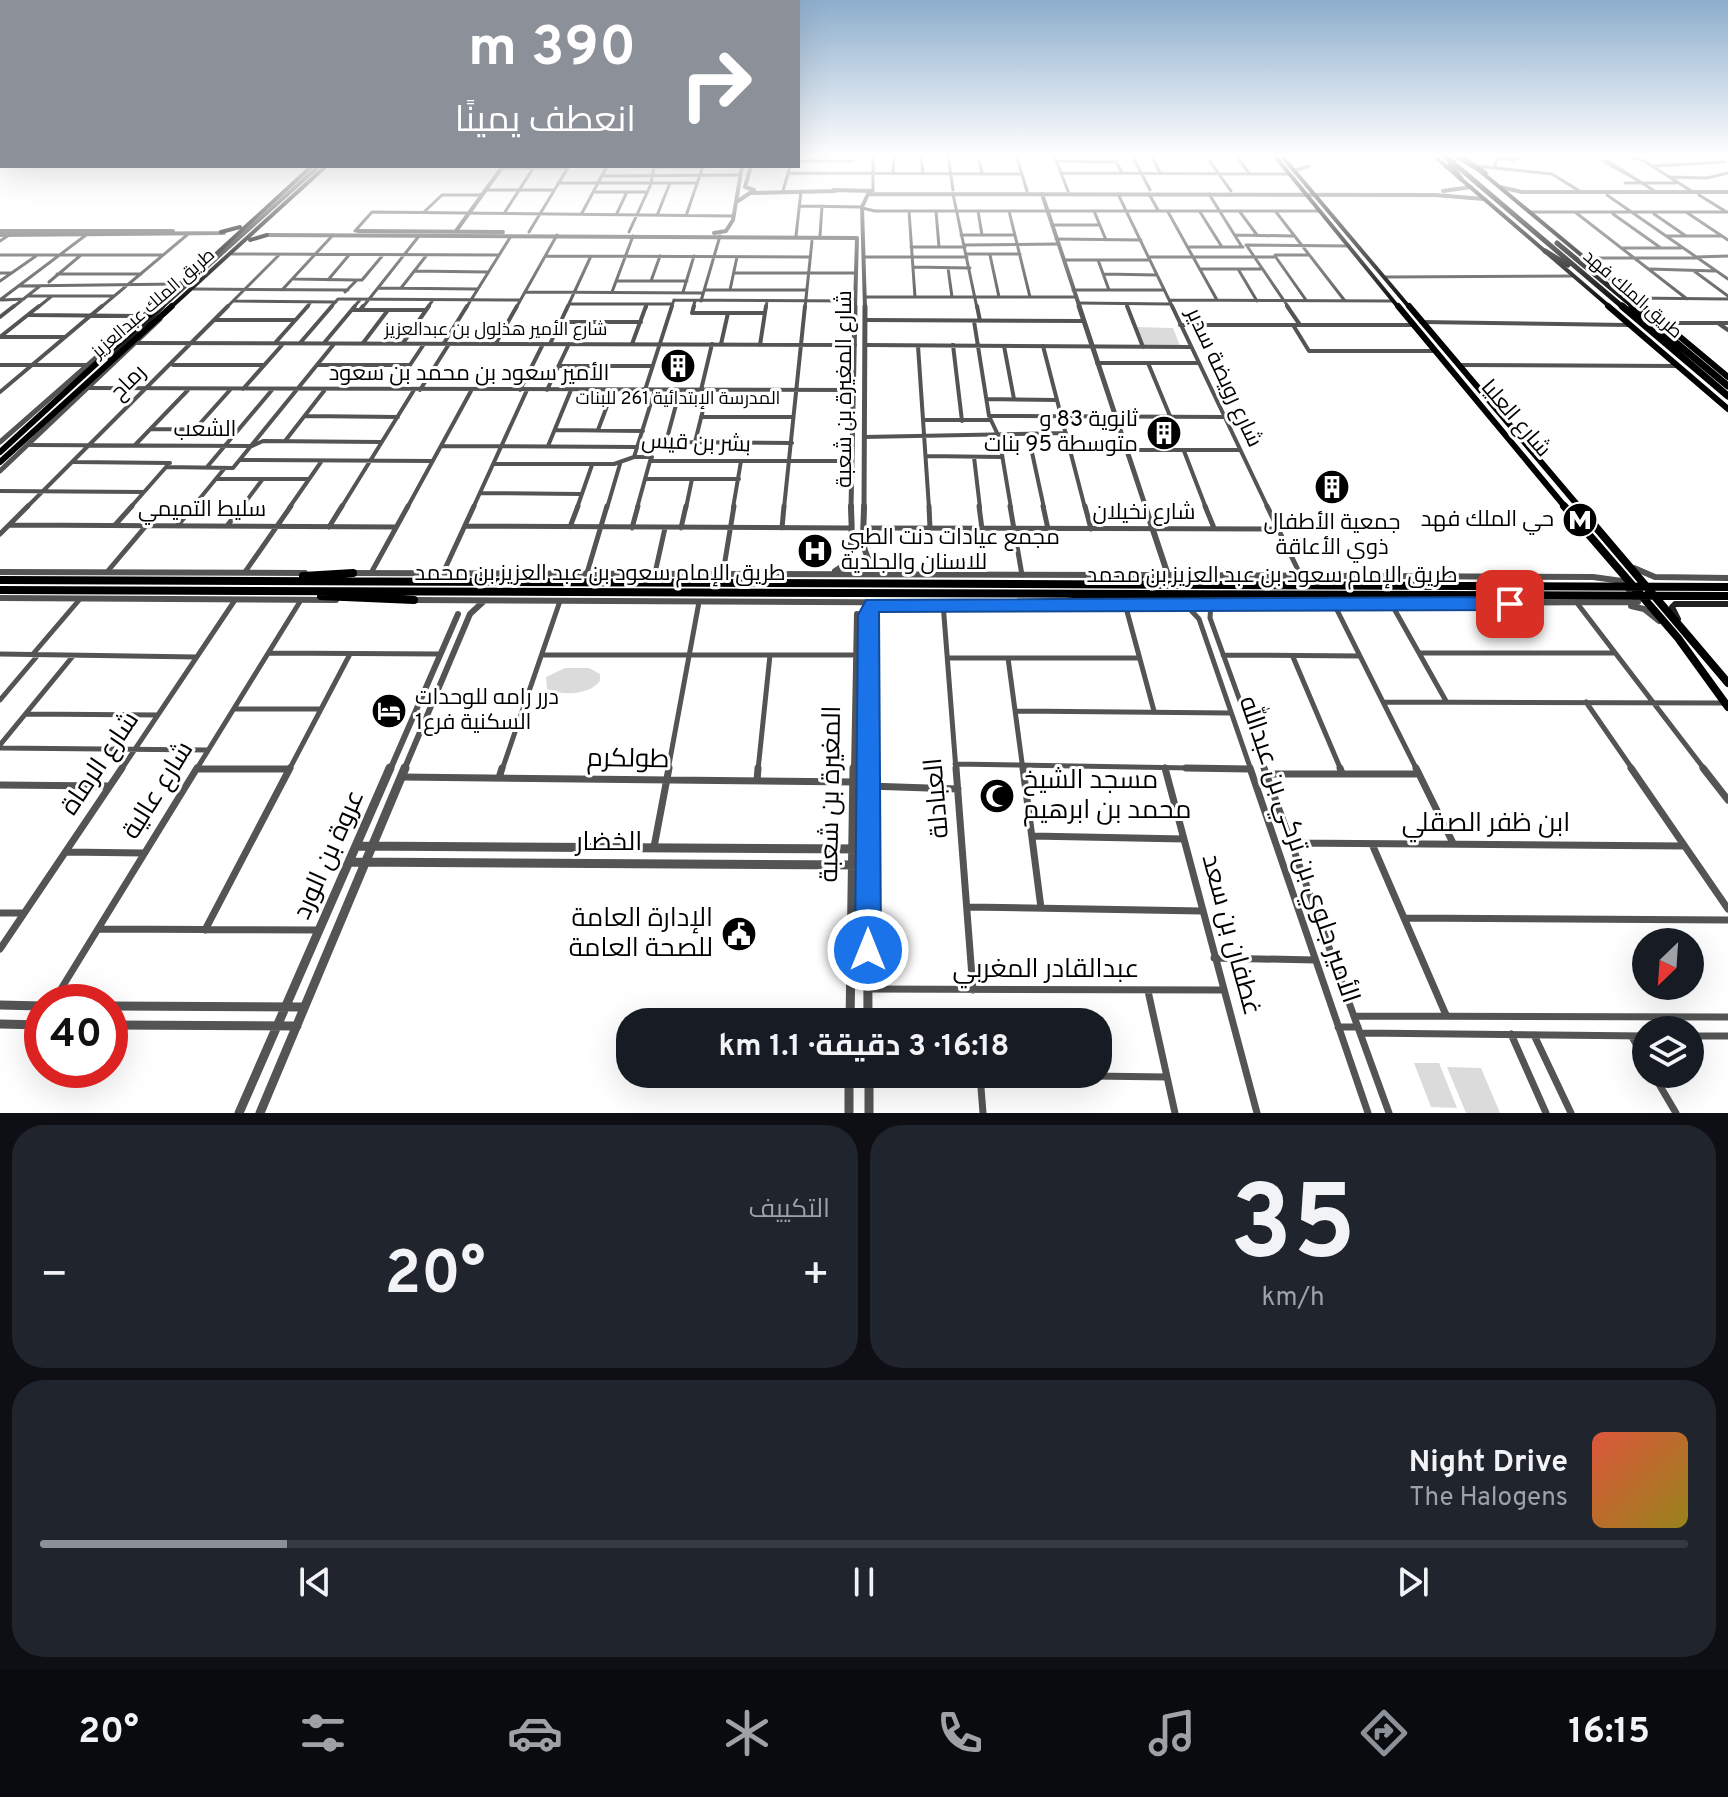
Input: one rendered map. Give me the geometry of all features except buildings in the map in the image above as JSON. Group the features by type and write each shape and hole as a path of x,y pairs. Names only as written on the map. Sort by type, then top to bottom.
{"highway":[{"name":"طريق الملك فهد","path":"1504,207 1696,364"},
{"name":"طريق الملك فهد","path":"1517,207 1619,294 1728,396"},
{"path":"1545,251 1605,292"},
{"path":"1586,258 1619,294"},
{"path":"1696,364 1728,382"},
{"path":"1696,364 1728,403"}],"main road":[{"name":"طريق الملك عبدالعزيز","path":"0,452 266,207"},
{"path":"112,348 273,207"},
{"name":"طريق الملك عبدالعزيز","path":"0,462 282,207"},
{"name":"شارع العليا","path":"1317,207 1625,580 1678,638 1726,705"},
{"name":"شارع العليا","path":"1321,207 1511,425 1728,683"},
{"path":"1494,207 1728,409"},
{"path":"1524,207 1663,323 1728,382"},
{"path":"219,233 246,225"},
{"path":"244,242 268,233 263,225"},
{"path":"219,233 227,237 227,242"},
{"path":"1383,287 1393,288"},
{"path":"109,361 143,324"},
{"path":"1468,392 1482,404 1489,405 1482,393"},
{"path":"1496,424 1491,413 1499,414 1511,425"},
{"path":"229,581 353,573"},
{"path":"1120,575 1217,583"},
{"name":"طريق الإمام سعود بن عبد العزيز بن محمد","path":"0,580 1728,587"},
{"name":"طريق الإمام سعود بن عبد العزيز بن محمد","path":"0,590 1728,596"},
{"path":"295,592 309,596 414,600"},
{"path":"1032,603 1268,595"},
{"path":"1690,640 1674,613 1675,604 1728,604"}],"street":[{"path":"424,212 429,207"},
{"path":"456,231 474,207"},
{"path":"505,212 508,207"},
{"path":"529,232 544,207"},
{"path":"582,213 585,207"},
{"path":"617,213 620,207"},
{"path":"612,292 640,207"},
{"path":"658,213 660,207"},
{"path":"687,213 689,207"},
{"path":"736,207 721,234 705,291 692,313 765,313"},
{"path":"796,236 799,207"},
{"path":"782,528 810,257 812,241 819,236 822,207"},
{"path":"835,207 875,211 1320,211"},
{"path":"956,207 976,297 978,345 990,418 999,437 1022,575"},
{"path":"1046,207 1168,575"},
{"name":"شارع رويضة سدير","path":"1125,207 1301,576"},
{"path":"1156,207 1158,211"},
{"path":"1216,207 1300,325"},
{"path":"1624,207 1728,279"},
{"name":"شارع المغيرة بن شعبة","path":"863,209 866,320 864,556"},
{"path":"909,211 915,297"},
{"path":"936,211 939,247"},
{"path":"978,211 982,235"},
{"path":"1009,211 1030,297"},
{"path":"1094,211 1106,240"},
{"path":"1167,211 1217,300"},
{"path":"1200,211 1222,247"},
{"path":"1240,211 1257,235"},
{"path":"1276,211 1345,301"},
{"path":"355,231 372,212 687,213 733,216"},
{"path":"1529,212 1728,212"},
{"path":"1575,212 1687,299"},
{"path":"1611,212 1661,248"},
{"path":"1652,212 1686,236"},
{"path":"1686,212 1728,240"},
{"path":"733,216 736,232 761,236"},
{"path":"268,233 829,236 856,232 863,222"},
{"path":"1052,225 1100,225"},
{"path":"268,233 456,231 631,234"},
{"path":"0,236 219,233"},
{"path":"0,236 219,233"},
{"path":"0,301 86,235"},
{"path":"0,392 187,235"},
{"path":"282,290 333,235"},
{"path":"496,343 557,235"},
{"path":"961,235 1015,235"},
{"path":"1234,235 1294,236"},
{"path":"360,310 419,236"},
{"path":"329,527 511,236"},
{"path":"806,236 812,241"},
{"name":"شارع المغيرة بن شعبة","path":"829,236 851,236 858,240 854,301 850,555"},
{"path":"1665,236 1721,236"},
{"path":"911,247 1141,240"},
{"path":"1188,247 1349,246"},
{"path":"1622,248 1683,248"},
{"path":"232,254 499,255"},
{"name":"رماح","path":"0,534 280,254"},
{"path":"865,257 1020,254"},
{"path":"0,255 164,255"},
{"path":"0,281 37,255"},
{"path":"0,317 81,255"},
{"path":"328,280 349,255"},
{"path":"293,279 362,280 383,255"},
{"path":"401,288 426,255"},
{"path":"990,255 999,297"},
{"path":"1064,260 1310,255"},
{"path":"546,256 810,257"},
{"path":"550,344 591,256"},
{"path":"651,281 660,256"},
{"path":"683,292 694,256"},
{"path":"1275,256 1307,301"},
{"path":"1718,256 1728,263"},
{"path":"1586,258 1728,256"},
{"path":"730,290 737,257"},
{"path":"1098,260 1109,290"},
{"path":"913,267 970,268"},
{"path":"948,268 952,297"},
{"path":"1200,269 1261,269"},
{"path":"1238,269 1257,301"},
{"path":"1649,269 1716,271"},
{"path":"414,271 488,272"},
{"path":"1694,271 1728,298"},
{"path":"0,273 12,273"},
{"path":"734,273 856,273"},
{"path":"56,274 141,274"},
{"path":"1103,274 1157,275"},
{"path":"1384,277 1574,276"},
{"path":"0,442 184,280"},
{"path":"300,343 357,280"},
{"path":"616,281 687,281"},
{"path":"18,286 177,284"},
{"path":"378,288 477,289"},
{"path":"193,289 348,290"},
{"path":"525,292 806,290"},
{"path":"1073,290 1164,290"},
{"path":"0,291 14,291"},
{"path":"645,390 677,292"},
{"path":"0,337 53,296"},
{"path":"0,301 26,297 115,296"},
{"path":"865,297 1030,297 1126,304 1217,300 1393,301"},
{"path":"1633,298 1728,298"},
{"path":"324,343 360,299"},
{"path":"403,343 434,299"},
{"path":"234,301 520,300"},
{"path":"760,345 767,301"},
{"path":"569,304 854,301"},
{"path":"275,343 312,302"},
{"path":"632,344 647,304"},
{"path":"1126,304 1143,347"},
{"path":"352,310 426,310"},
{"path":"363,343 389,310"},
{"path":"721,344 728,313"},
{"path":"29,315 142,316"},
{"path":"0,471 163,315"},
{"path":"216,320 295,320"},
{"path":"866,320 1083,321"},
{"path":"561,322 641,322"},
{"path":"1421,322 1628,325"},
{"path":"1718,322 1728,330"},
{"path":"1663,323 1728,323"},
{"path":"1180,325 1413,325"},
{"path":"1293,325 1309,351 1434,351"},
{"path":"0,337 65,337"},
{"name":"شارع الأمير هذلول بن عبدالعزيز","path":"137,343 855,345"},
{"path":"243,389 283,343"},
{"path":"73,462 233,468 334,343"},
{"path":"394,390 425,344"},
{"path":"520,390 543,344"},
{"path":"547,390 569,344"},
{"path":"695,442 712,344"},
{"path":"866,345 1191,347"},
{"path":"953,345 962,421"},
{"path":"918,346 930,529"},
{"path":"1004,346 1014,399"},
{"path":"1043,346 1091,529"},
{"path":"1097,363 1199,363"},
{"path":"1148,363 1170,416"},
{"path":"0,365 86,365"},
{"path":"171,365 264,365"},
{"path":"316,365 409,365"},
{"path":"1458,365 1678,366"},
{"path":"559,366 651,366"},
{"name":"الأمير سعود بن محمد بن سعود","path":"87,388 852,390"},
{"path":"135,445 189,389"},
{"path":"195,429 230,389"},
{"path":"206,468 272,390"},
{"path":"285,441 324,390"},
{"path":"371,573 472,390"},
{"path":"443,573 527,390"},
{"path":"548,446 571,390"},
{"path":"598,430 613,390"},
{"path":"634,457 655,390"},
{"path":"680,390 666,442 792,443"},
{"path":"987,399 1057,400"},
{"path":"305,416 398,417"},
{"path":"924,420 1062,416 1224,417"},
{"path":"701,417 793,417"},
{"path":"151,429 238,430"},
{"path":"555,430 643,431"},
{"path":"864,437 999,437 1066,433"},
{"path":"1028,434 1048,529"},
{"name":"الشعب","path":"28,445 252,446 263,441 381,442"},
{"path":"441,446 638,447"},
{"path":"1128,450 1240,450"},
{"path":"1184,450 1214,528"},
{"path":"926,456 1002,457"},
{"name":"بشر بن قيس","path":"494,464 592,465 620,463 634,457 652,457 650,461 850,461"},
{"path":"974,457 982,529"},
{"path":"240,460 433,461"},
{"path":"245,572 322,461"},
{"path":"632,528 650,461"},
{"path":"723,573 741,461"},
{"path":"587,573 620,463"},
{"path":"114,526 168,465"},
{"path":"570,527 592,465"},
{"path":"177,526 224,468"},
{"path":"216,479 309,479"},
{"path":"227,526 263,479"},
{"path":"646,479 739,479"},
{"path":"681,528 692,479"},
{"path":"0,491 144,492"},
{"path":"480,493 581,494"},
{"name":"سليط التميمي","path":"10,525 395,527"},
{"path":"107,572 145,526"},
{"path":"465,526 849,528"},
{"path":"655,573 665,528"},
{"name":"شارع نخيلان","path":"865,528 1278,529"},
{"path":"1593,577 1615,568 1602,549"},
{"path":"1615,551 1646,575 1728,578"},
{"path":"826,574 844,567 850,555 858,560 864,556 870,566 888,575"},
{"path":"0,572 1593,577 1625,580 1638,600 1634,604 1392,605 0,598"},
{"path":"0,700 80,599"},
{"name":"شارع الرماة","path":"0,949 235,600"},
{"name":"شارع عالية","path":"64,984 301,600"},
{"path":"452,600 458,614 470,614 486,600"},
{"path":"499,778 560,601"},
{"path":"654,848 699,602"},
{"path":"846,603 857,614 867,615"},
{"path":"868,1008 867,615 877,603"},
{"name":"العبادلة","path":"943,603 973,990"},
{"name":"الأمير جلوي بن تركي بن عبدالله","path":"1211,603 1210,618 1281,823 1389,1113"},
{"path":"1577,603 1728,800"},
{"path":"1611,603 1644,609 1678,638"},
{"path":"1125,604 1154,712"},
{"name":"الأمير جلوي بن تركي بن عبدالله","path":"1185,604 1199,619 1368,1113"},
{"path":"1334,604 1453,844"},
{"path":"1392,605 1446,701"},
{"path":"1199,619 1200,613 1210,618"},
{"name":"عروة بن الورد","path":"239,1113 458,614"},
{"name":"عروة بن الورد","path":"260,1113 470,614"},
{"name":"المغيرة بن شعبة","path":"850,1008 857,614"},
{"path":"268,653 440,654"},
{"path":"1420,653 1615,653"},
{"path":"205,930 350,654"},
{"path":"1,655 197,657"},
{"path":"542,655 856,655"},
{"path":"757,781 770,655"},
{"path":"1223,655 1360,656"},
{"path":"0,746 73,656"},
{"path":"1293,657 1342,773"},
{"path":"947,658 1139,658"},
{"path":"1008,658 1041,908"},
{"path":"1383,702 1585,701 1726,705"},
{"path":"1585,701 1728,909"},
{"path":"234,709 321,709"},
{"path":"1016,711 1230,713"},
{"path":"26,714 159,715"},
{"path":"0,746 208,750"},
{"path":"955,764 1249,769"},
{"name":"غطفان بن سعد","path":"1165,767 1257,1113"},
{"path":"196,769 289,769"},
{"path":"1265,774 1416,774"},
{"name":"طولكرم","path":"401,777 854,782"},
{"path":"0,785 110,786"},
{"path":"868,786 958,789"},
{"path":"1266,813 1278,813"},
{"path":"1270,823 1281,823"},
{"path":"1032,836 1184,839"},
{"name":"ابن ظفر الصقلي","path":"1289,843 1683,846"},
{"path":"1372,844 1446,1015"},
{"name":"الخضار","path":"356,846 868,849"},
{"path":"65,852 145,853"},
{"name":"الخضار","path":"349,862 868,865"},
{"path":"968,907 1202,911"},
{"path":"0,913 24,913"},
{"path":"1404,918 1728,920"},
{"path":"98,929 319,930"},
{"path":"1214,958 1315,960"},
{"name":"عبدالقادر المغربي","path":"868,989 1223,990"},
{"path":"1148,991 1175,1113"},
{"path":"0,1005 24,1006"},
{"path":"128,1006 304,1007"},
{"path":"1354,1016 1632,1017"},
{"path":"1704,1017 1728,1017"},
{"path":"0,1024 24,1025"},
{"path":"128,1025 297,1026"},
{"path":"1338,1027 1631,1036"},
{"path":"1511,1034 1546,1113"},
{"path":"1534,1035 1571,1113"},
{"path":"1704,1036 1728,1036"},
{"path":"1112,1076 1167,1077"},
{"path":"849,1088 849,1113"},
{"path":"869,1088 869,1113"},
{"path":"981,1088 983,1113"},
{"path":"1661,1088 1676,1113"}],"shaded area":[{"path":"1136,327 1173,328 1180,346 1144,346"},
{"path":"565,668 589,668 600,674 600,681 589,689 575,693 547,689 546,677"},
{"path":"1414,1063 1439,1063 1457,1108 1431,1107"},
{"path":"1447,1067 1481,1068 1500,1113 1466,1113"}],"place":[{"name":"المدرسة الإبتدائية 261 للبنات","path":"678,366"},
{"name":"ثانوية 83 و متوسطة 95 بنات","path":"1164,433"},
{"name":"جمعية الأطفال ذوي الأعاقة","path":"1332,487"},
{"name":"حي الملك فهد","path":"1580,520"},
{"name":"مجمع عيادات دنت الطبي للاسنان والجلدية","path":"815,551"},
{"name":"درر رامه للوحدات السكنية فرع1","path":"389,711"},
{"name":"مسجد الشيخ محمد بن ابرهيم","path":"997,796"},
{"name":"الإدارة العامة للصحة العامة","path":"739,934"}],"route":[{"path":"868,950 867,615 873,605 1510,604"}]}
